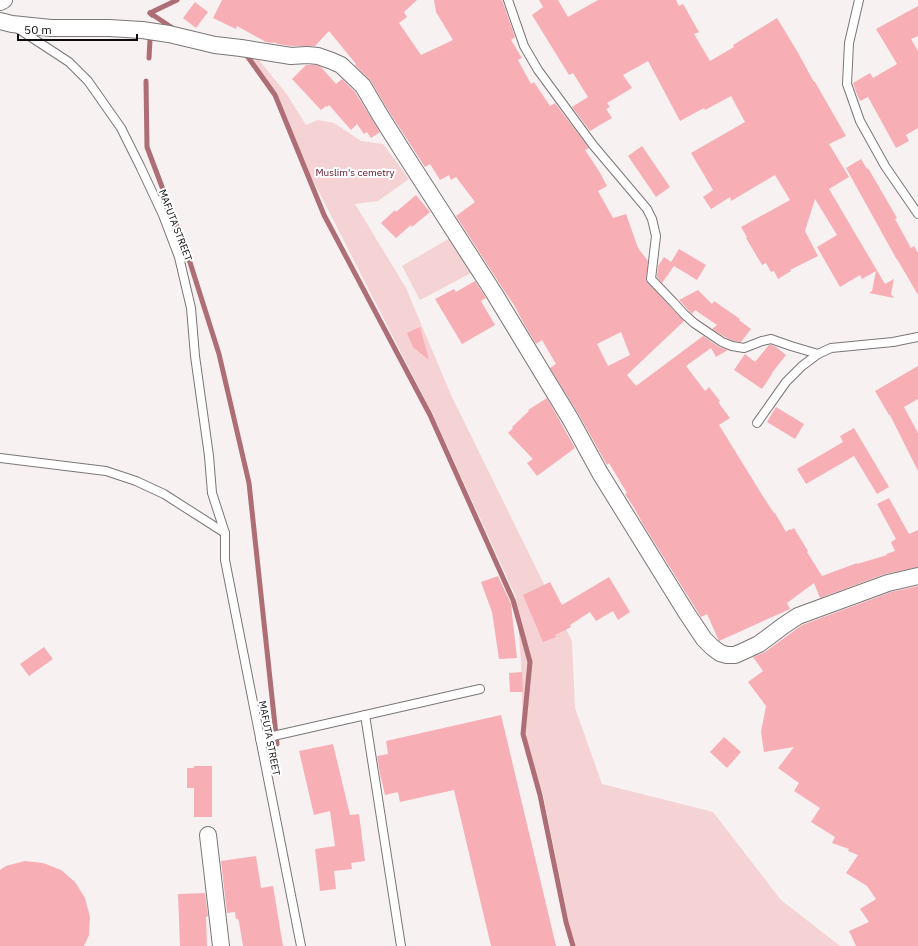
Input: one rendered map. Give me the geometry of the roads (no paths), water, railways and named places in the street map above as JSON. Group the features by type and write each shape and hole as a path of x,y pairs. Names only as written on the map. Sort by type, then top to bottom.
{"street":[{"path":"0,2 4,0"},
{"path":"6,23 51,28 109,28 142,30 169,34 215,46 241,48 291,56 307,54 318,56 340,65 363,86 391,133 494,293 571,420 604,479 686,612 704,639 720,653 735,655 760,644 798,616 888,583 918,576"},
{"path":"208,835 221,946"}],"lane":[{"path":"508,0 524,46 538,70 593,145 647,209 652,219 656,236 651,279 694,323 722,342 732,346 744,348 762,341 771,340 818,354"},
{"path":"859,0 849,43 847,84 860,121 885,166 918,214"},
{"name":"MAFUTA STREET","path":"6,23 69,62 88,81 121,128 163,215 180,258 192,308 195,356 202,412 210,456 212,493 225,532 225,560 301,946"},
{"path":"757,422 786,382 802,366 818,354 831,348 893,342 918,337"},
{"path":"0,458 106,471 136,481 164,494 225,532"},
{"path":"260,739 480,689"},
{"path":"366,715 400,946"}],"waterway":[{"path":"152,15 150,13 177,0"},
{"path":"150,13 174,29"},
{"path":"149,58 150,39"},
{"path":"245,53 275,95 324,215 430,415 513,600 530,662 523,734 540,795 566,922 573,946"},
{"path":"146,81 147,147 188,256 219,354 249,483 277,744"}],"park label":[{"name":"Muslim's cemetry","path":"355,172"}]}
